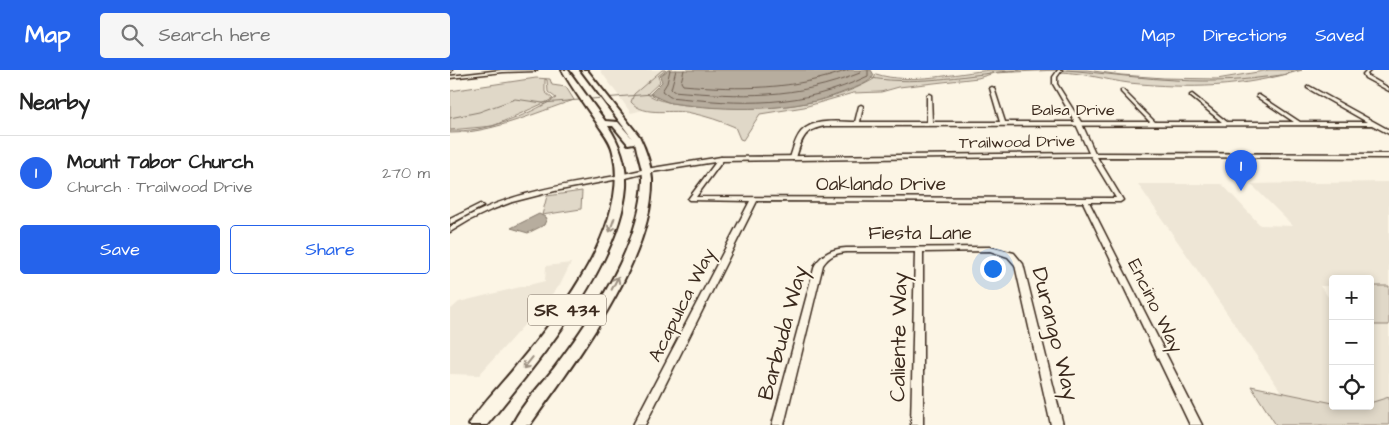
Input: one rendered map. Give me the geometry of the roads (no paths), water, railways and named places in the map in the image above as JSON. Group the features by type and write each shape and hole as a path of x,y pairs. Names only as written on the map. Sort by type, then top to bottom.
{"main road":[{"name":"SR 434","path":"478,425 538,349 581,288 606,241 618,204 621,175 616,147 565,70"},
{"name":"SR 434","path":"520,425 598,315 622,269 642,218 647,184 641,147 608,101 580,72"},
{"path":"601,123 615,124 631,142 641,147"}],"street":[{"path":"450,77 485,72 535,70"},
{"path":"1059,70 1055,77 1055,84 1078,122 1093,155"},
{"path":"1368,70 1365,74 1366,77 1389,90"},
{"path":"1308,87 1389,132"},
{"path":"992,88 1004,123"},
{"path":"1123,91 1153,122"},
{"path":"929,95 930,123"},
{"path":"1192,95 1225,122"},
{"path":"1259,96 1299,122"},
{"path":"857,124 861,106"},
{"name":"Balsa Drive","path":"793,158 803,131 807,128 825,124 1373,122"},
{"name":"Trailwood Drive","path":"621,175 721,159 1093,155 1389,156"},
{"name":"Oaklando Drive","path":"721,159 691,199 1120,200 1093,155"},
{"path":"450,222 486,204 537,189 621,175"},
{"path":"450,230 476,214 507,202 538,193 621,175"},
{"name":"Acapulca Way","path":"639,425 754,200"},
{"name":"Encino Way","path":"1085,200 1196,425"},
{"name":"Fiesta Lane","path":"829,253 846,250 990,249 1011,254"},
{"name":"Caliente Way","path":"917,425 919,250"},
{"name":"Barbuda Way","path":"778,425 819,265 829,253"},
{"name":"Durango Way","path":"1011,254 1019,264 1058,425"}],"water":[{"path":"668,70 871,70 874,75 870,80 859,86 807,103 761,108 715,108 671,103 650,94 662,82 660,76"},
{"path":"539,214 547,218 544,225 528,233 511,228"}],"waterway":[{"path":"871,78 909,81 1020,70"},
{"path":"1067,70 1191,81 1240,80 1277,76 1298,70"},
{"path":"450,118 479,112 515,99 543,103 652,94"}],"place":[{"name":"Mount Tabor Church","path":"1241,191"}]}
